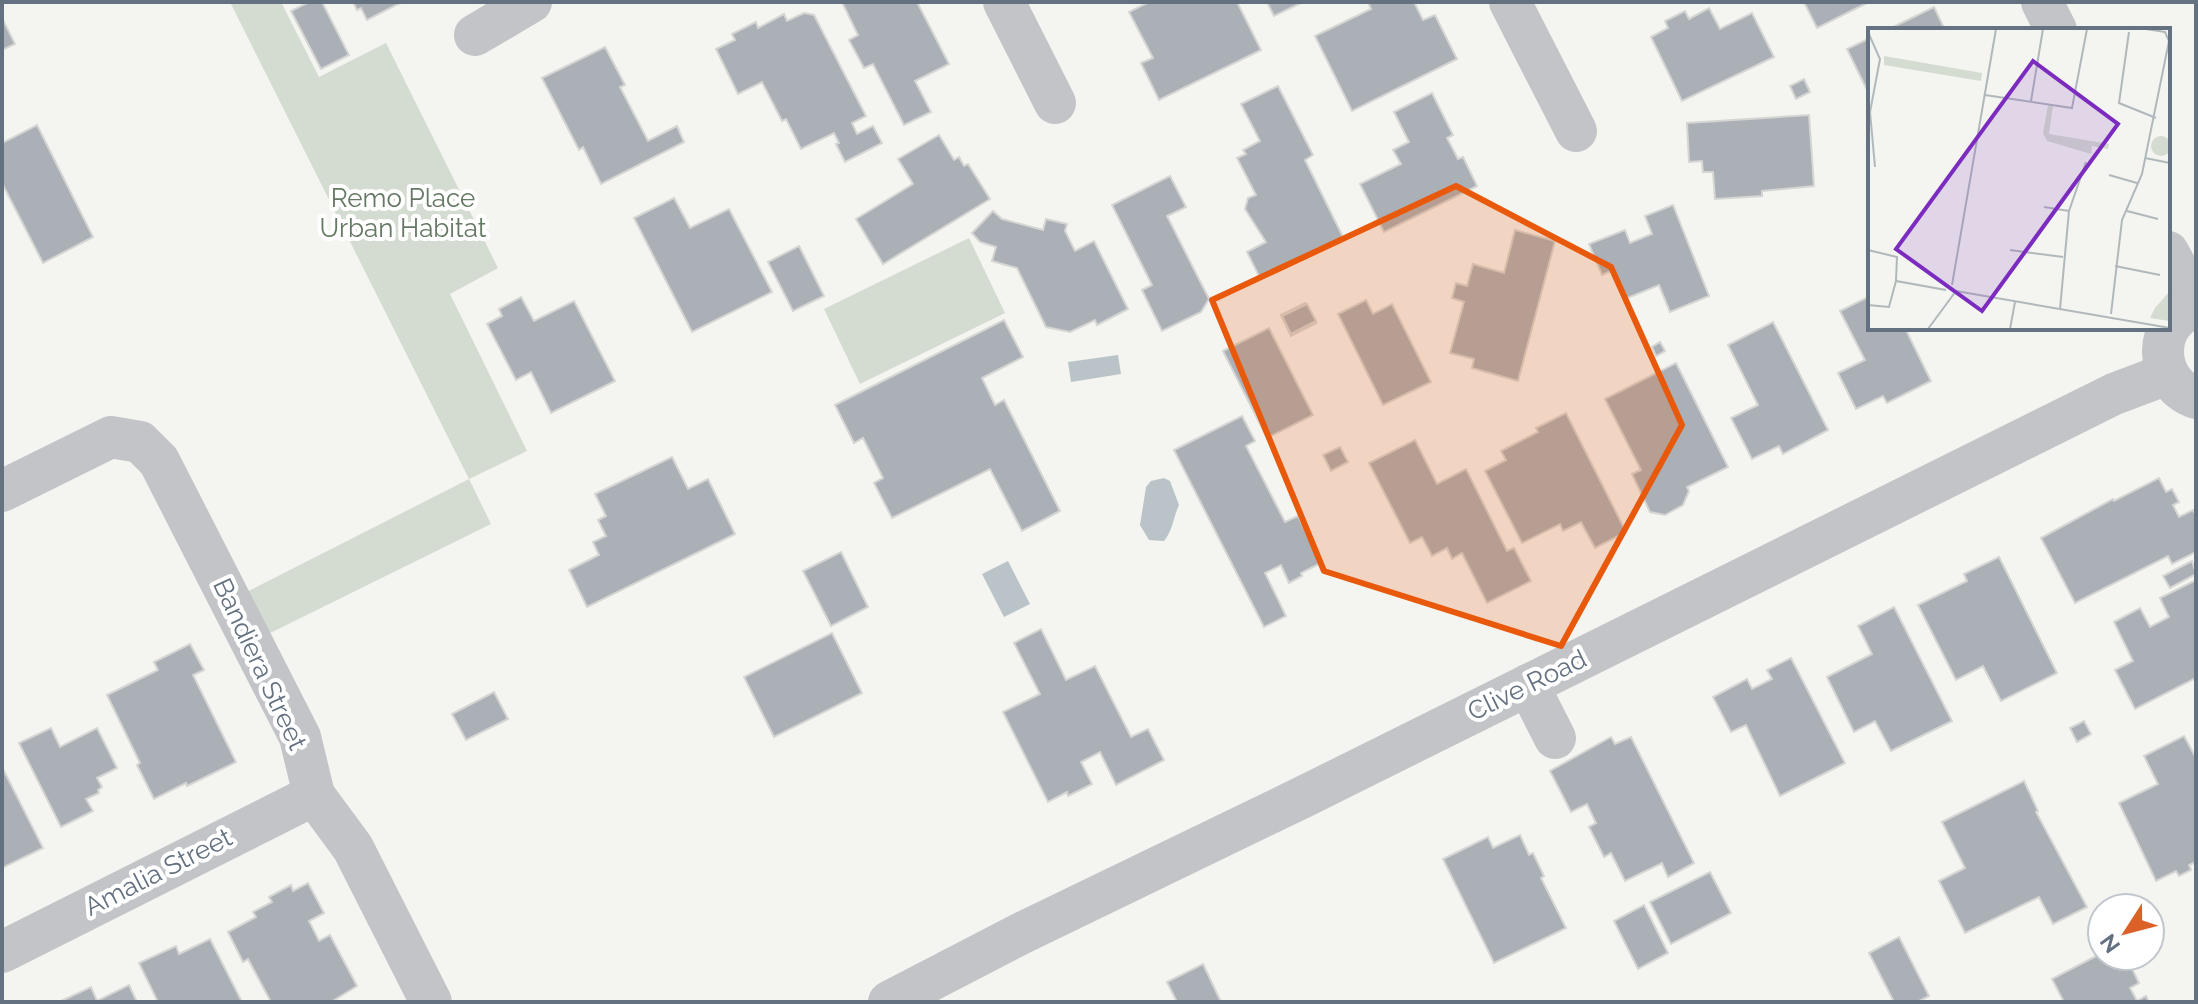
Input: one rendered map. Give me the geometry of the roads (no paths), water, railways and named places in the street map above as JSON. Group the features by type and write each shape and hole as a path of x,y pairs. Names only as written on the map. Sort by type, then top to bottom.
{"street":[{"path":"475,35 531,2"},
{"path":"1004,2 1055,103"},
{"path":"1510,2 1576,131"},
{"path":"2042,2 2055,28"},
{"path":"2170,256 2194,308 2178,317 2170,327"},
{"path":"2168,330 2162,359 2181,386"},
{"name":"Clive Road","path":"889,1002 1022,933 2114,394 2181,386"},
{"name":"Bandiera Street","path":"2,491 111,437 140,442 159,461 300,737 314,795 353,848 431,1002"},
{"path":"1528,685 1555,738"},
{"name":"Amalia Street","path":"2,952 314,795"}],"park label":[{"name":"Remo Place Urban Habitat","path":"403,213"}]}
